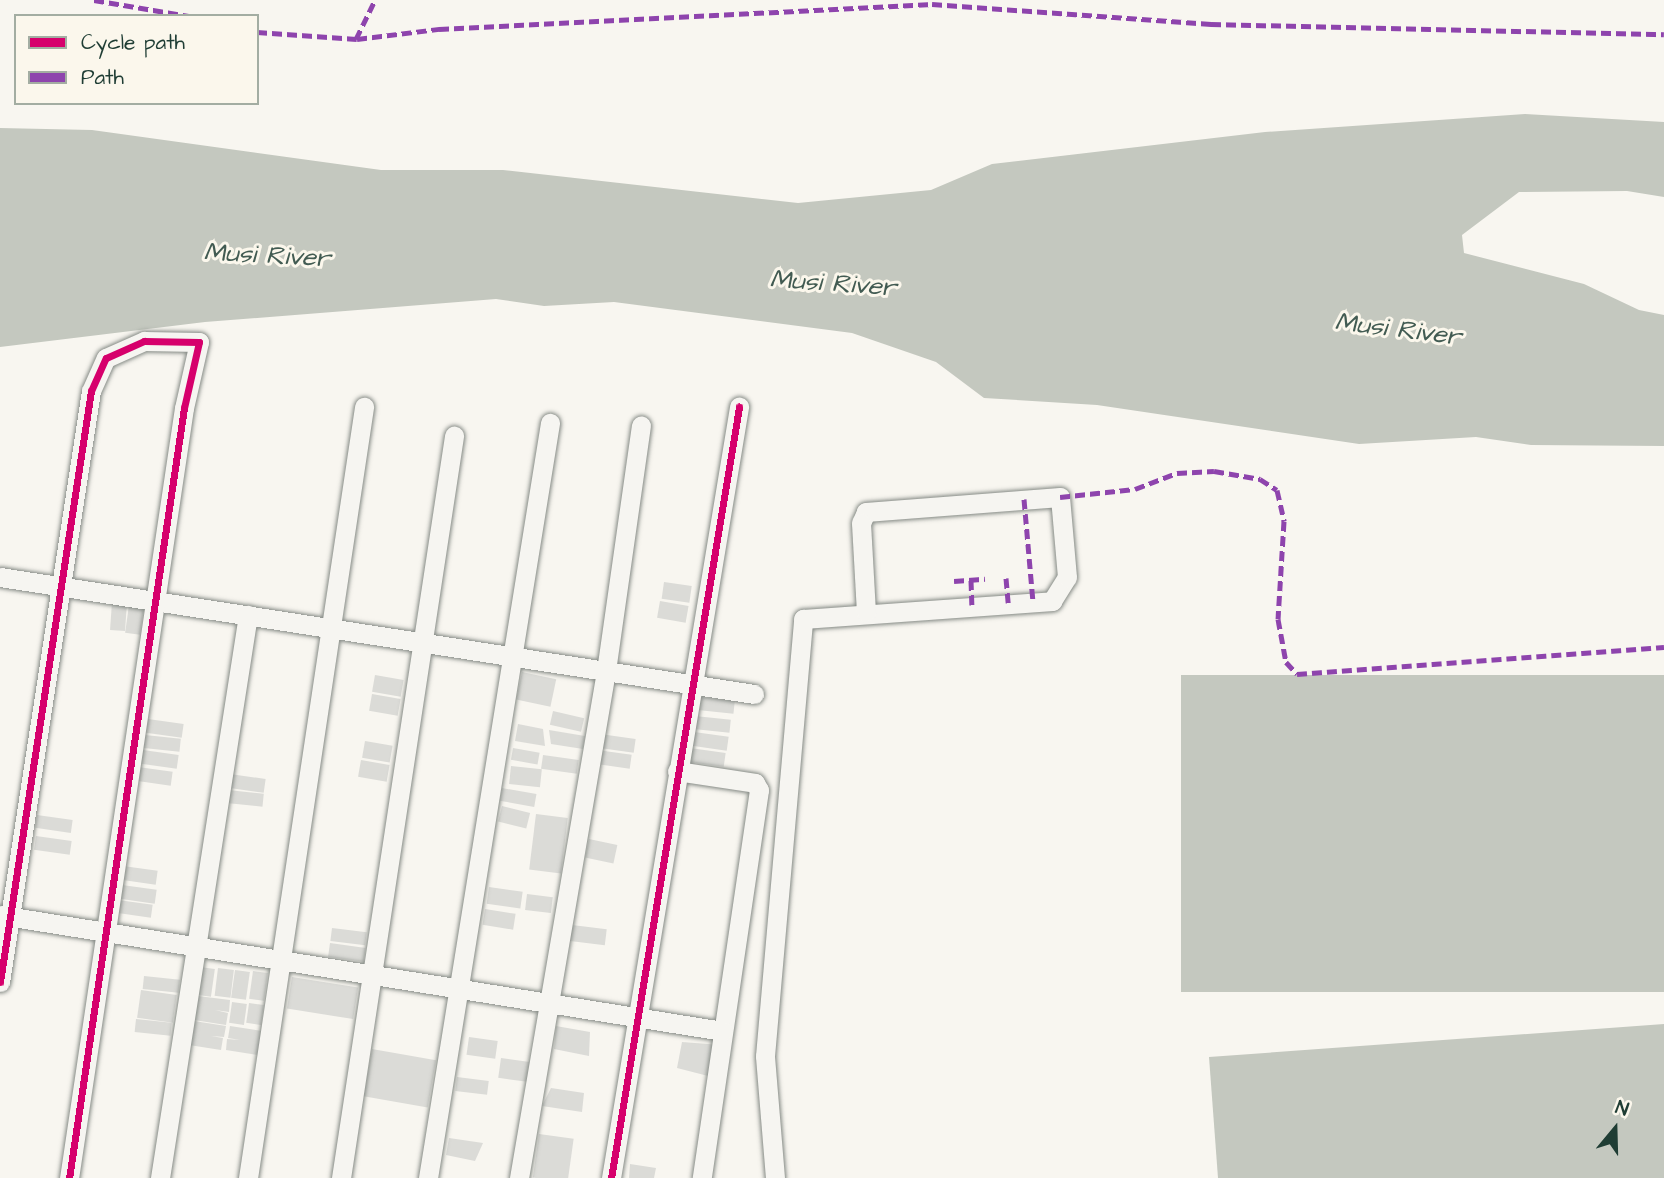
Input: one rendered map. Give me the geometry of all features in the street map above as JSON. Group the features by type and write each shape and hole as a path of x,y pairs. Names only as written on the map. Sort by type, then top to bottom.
{"street":[{"path":"0,982 5,916 92,391 106,358 144,341 199,342 155,601 69,1178"},
{"path":"248,1178 364,407"},
{"path":"611,1178 634,1017 739,407"},
{"path":"428,1178 462,991 550,423"},
{"path":"519,1178 606,671 641,425"},
{"path":"341,1178 454,436"},
{"path":"775,1178 765,1056 803,619 866,612 1052,601 1067,577 1060,497 866,512 861,523 866,612"},
{"path":"0,577 754,694"},
{"path":"160,1178 248,615"},
{"path":"677,771 755,783 759,790 702,1178"},
{"path":"5,916 372,977 723,1031"}],"water":[{"name":"Musi River","path":"1525,114 1664,122 1664,197 1627,191 1519,192 1462,235 1464,253 1584,284 1639,310 1664,315 1664,446 1531,445 1476,437 1359,444 1097,405 984,398 936,362 852,333 614,302 544,306 496,299 205,322 0,347 0,128 92,130 381,170 503,170 798,203 931,190 992,164 1265,132"},
{"path":"1181,675 1664,675 1664,992 1181,992"},
{"path":"1664,1024 1664,1178 1218,1178 1209,1057"}],"building":[{"path":"664,582 692,586 689,603 662,599"},
{"path":"660,601 689,606 686,623 657,618"},
{"path":"112,602 127,603 125,631 110,630"},
{"path":"129,605 144,607 140,635 125,633"},
{"path":"522,672 556,679 550,707 516,699"},
{"path":"375,675 404,680 401,697 372,692"},
{"path":"372,694 401,699 398,716 369,711"},
{"path":"699,697 735,701 733,714 698,710"},
{"path":"553,711 584,718 581,732 550,725"},
{"path":"695,716 731,720 729,733 694,729"},
{"path":"148,719 184,724 182,738 146,733"},
{"path":"518,724 543,729 545,746 515,741"},
{"path":"549,730 585,736 583,749 551,744"},
{"path":"694,732 729,737 727,751 692,746"},
{"path":"600,734 636,739 634,753 598,748"},
{"path":"145,735 181,739 179,752 144,748"},
{"path":"365,741 393,746 390,763 362,758"},
{"path":"513,748 540,753 538,765 511,760"},
{"path":"690,748 726,753 724,767 688,762"},
{"path":"143,750 179,755 177,769 141,764"},
{"path":"597,750 632,755 630,769 595,764"},
{"path":"543,755 579,760 577,774 541,769"},
{"path":"361,760 390,765 387,782 358,777"},
{"path":"511,766 542,769 540,787 509,784"},
{"path":"138,767 173,772 171,786 136,781"},
{"path":"230,774 266,779 264,793 228,788"},
{"path":"502,788 536,794 534,807 500,801"},
{"path":"228,790 264,794 262,807 227,803"},
{"path":"502,806 530,813 526,829 498,822"},
{"path":"536,814 568,818 561,873 529,870"},
{"path":"37,815 73,820 71,833 35,828"},
{"path":"36,836 72,841 70,855 34,850"},
{"path":"589,839 617,845 613,864 585,858"},
{"path":"123,866 158,871 156,885 121,880"},
{"path":"122,885 157,890 155,904 120,899"},
{"path":"489,887 523,892 520,909 487,904"},
{"path":"527,894 553,897 551,913 525,910"},
{"path":"118,900 153,905 151,918 116,913"},
{"path":"485,909 516,914 513,930 482,925"},
{"path":"572,925 607,929 605,945 570,941"},
{"path":"332,928 367,932 365,945 330,941"},
{"path":"330,943 366,948 364,962 328,957"},
{"path":"200,967 215,969 211,997 196,995"},
{"path":"218,968 234,970 230,998 215,996"},
{"path":"235,970 250,972 246,1000 231,998"},
{"path":"253,971 268,973 264,1001 249,999"},
{"path":"144,976 180,980 178,993 143,989"},
{"path":"292,977 358,987 353,1019 287,1009"},
{"path":"141,990 177,995 173,1023 137,1018"},
{"path":"198,996 230,1000 229,1012 215,1010 228,1013 226,1025 194,1020"},
{"path":"232,1002 247,1004 244,1025 229,1023"},
{"path":"249,1003 264,1005 261,1025 246,1023"},
{"path":"136,1019 172,1023 170,1036 135,1032"},
{"path":"194,1021 226,1026 224,1037 211,1036 223,1038 221,1050 189,1045"},
{"path":"230,1026 262,1031 258,1055 226,1050 227,1039 240,1040 228,1038"},
{"path":"556,1026 590,1032 589,1056 554,1049"},
{"path":"469,1037 498,1041 495,1059 466,1055"},
{"path":"682,1042 721,1045 716,1078 677,1068"},
{"path":"372,1049 436,1060 428,1108 364,1096"},
{"path":"501,1058 530,1062 527,1082 498,1078"},
{"path":"457,1077 489,1081 487,1095 455,1091"},
{"path":"551,1088 584,1093 582,1112 542,1106"},
{"path":"539,1134 574,1139 568,1178 533,1178"},
{"path":"449,1138 483,1143 475,1161 446,1155"},
{"path":"630,1164 656,1168 654,1178 629,1178"}],"marked path":[{"path":"94,0 177,14"},
{"path":"356,39 375,0"},
{"path":"259,32 357,39 439,29 932,4 1211,24 1664,34"},
{"path":"1060,497 1135,489 1177,473 1214,471 1260,479 1277,490 1284,521 1278,619 1286,662 1297,674 1664,647"},
{"path":"1024,499 1033,602"},
{"path":"1006,578 1008,603"},
{"path":"954,581 985,579"},
{"path":"971,580 972,605"}],"cycle path":[{"path":"0,982 91,391 106,358 144,341 199,342 184,408 69,1178"},
{"path":"611,1178 739,407"}]}
